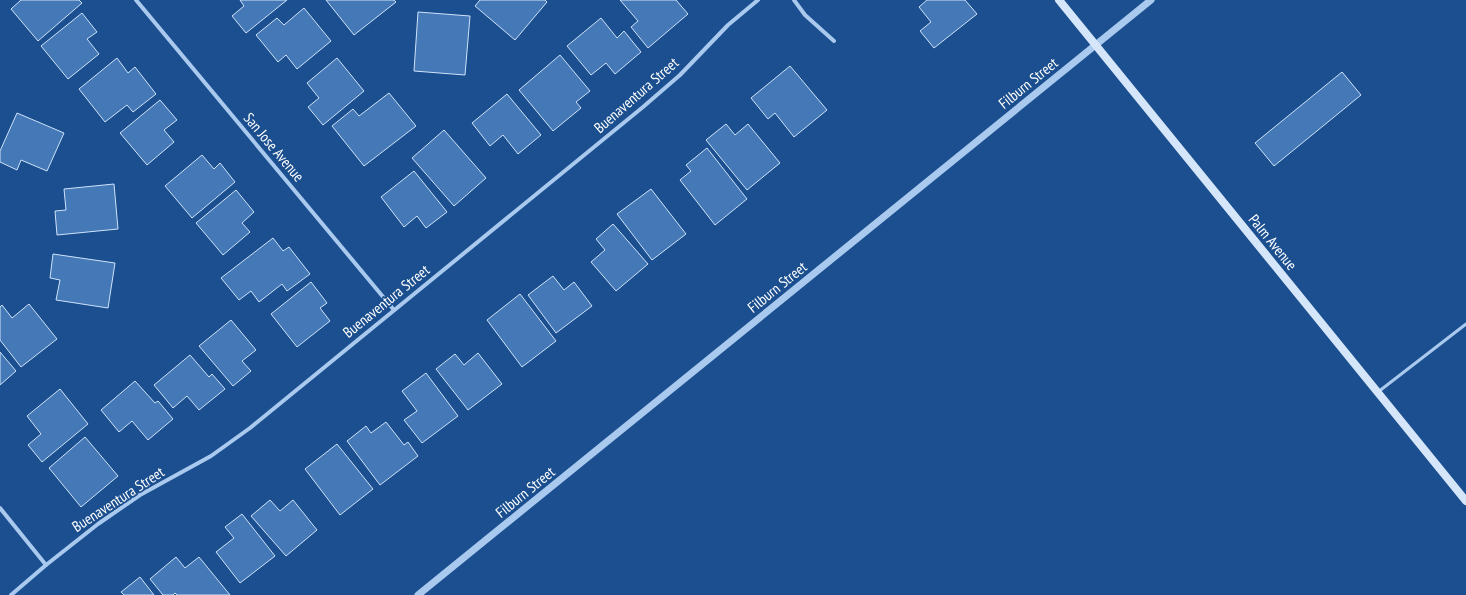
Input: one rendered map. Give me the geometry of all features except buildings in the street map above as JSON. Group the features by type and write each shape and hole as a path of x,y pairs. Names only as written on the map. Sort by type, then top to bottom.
{"main road":[{"name":"Palm Avenue","path":"1059,0 1466,501"}],"street":[{"name":"San Jose Avenue","path":"136,0 394,310"},
{"name":"Buenaventura Street","path":"11,595 98,524 140,495 211,456 239,436 643,107 680,75 728,25 758,0"},
{"path":"794,0 805,15 834,41"},
{"name":"Filburn Street","path":"418,595 1151,0"},
{"path":"0,508 46,565"}],"lane":[{"path":"1378,392 1466,324"}]}
